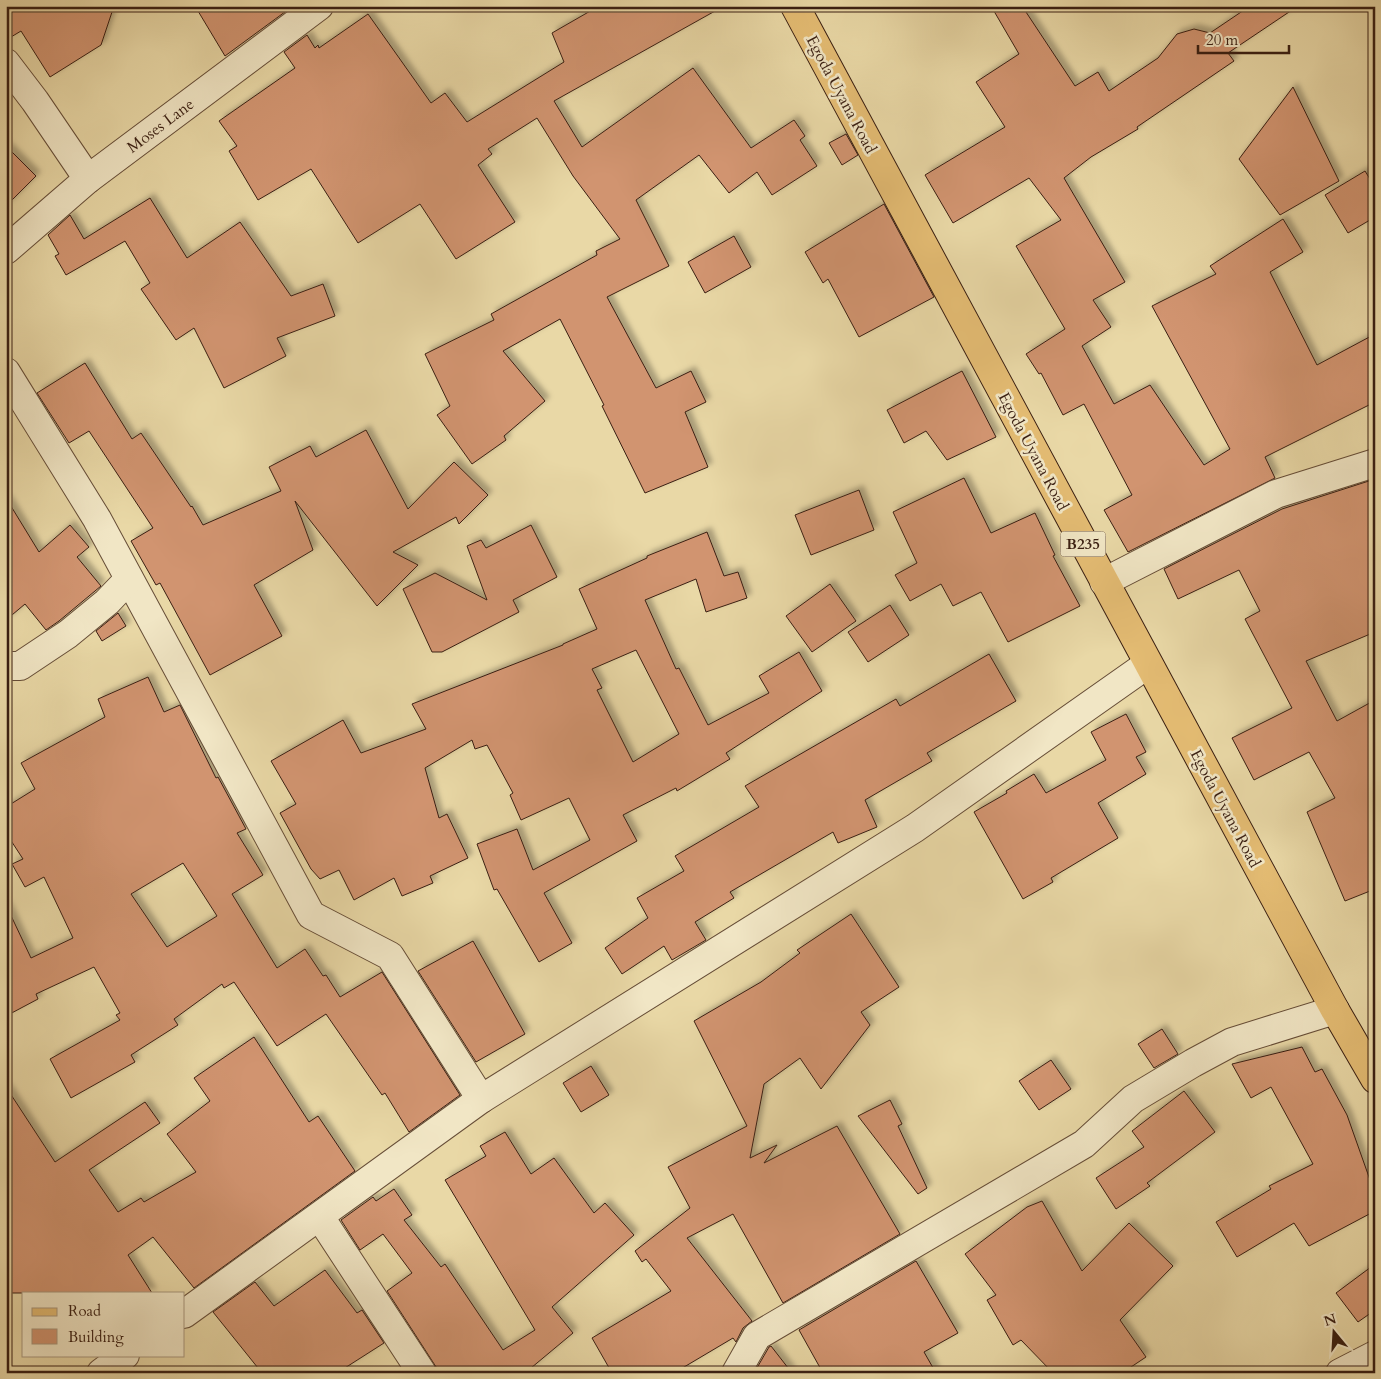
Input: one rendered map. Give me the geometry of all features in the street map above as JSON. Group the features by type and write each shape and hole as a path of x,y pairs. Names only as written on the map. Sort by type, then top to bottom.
{"main road":[{"name":"Egoda Uyana Road","path":"794,6 1335,1010 1375,1080"}],"street":[{"name":"Moses Lane","path":"6,250 88,179 318,6"},
{"path":"6,63 35,101 88,179"},
{"path":"6,372 97,520 311,914 390,956 480,1099"},
{"path":"1104,582 1276,494 1375,463"},
{"path":"6,666 20,666 68,634 107,602 129,579"},
{"path":"185,1313 480,1099 915,828 1148,664"},
{"path":"736,1373 757,1336 1084,1144 1133,1099 1232,1042 1335,1010"},
{"path":"320,1217 422,1373"},
{"path":"1340,1373 1375,1355"},
{"path":"101,1373 125,1356"}],"building":[{"path":"6,6 114,6 101,45 50,77 21,31 6,40"},
{"path":"195,6 293,6 225,56"},
{"path":"599,6 724,6 554,101 582,147 693,68 751,148 794,120 805,136 800,140 817,166 772,195 757,172 729,193 699,155 636,200 669,266 607,297 656,388 691,371 706,402 685,412 708,467 645,493 602,406 604,405 560,319 503,351 545,401 504,436 506,440 472,464 437,415 450,406 425,354 494,320 491,314 597,255 596,251 620,239 573,176 537,118 488,149 492,154 478,165 515,222 456,259 420,204 358,243 311,169 258,200 229,151 237,146 219,121 295,68 284,52 307,35 315,48 318,45 319,48 368,14 431,103 445,93 467,122 564,62 552,33"},
{"path":"991,6 1022,6 1075,86 1098,72 1109,91 1158,58 1177,34 1194,29 1210,33 1250,6 1298,6 1228,53 1234,61 1137,127 1138,129 1091,157 1064,178 1125,282 1093,300 1111,327 1082,346 1114,404 1150,385 1204,465 1230,449 1152,306 1216,274 1210,266 1283,219 1303,252 1270,272 1317,365 1375,334 1375,402 1265,457 1275,478 1128,552 1104,510 1132,495 1084,404 1063,415 1041,373 1039,374 1026,354 1065,329 1016,246 1061,220 1029,178 953,223 925,175 1005,127 976,82 1019,54"},
{"path":"1293,87 1339,181 1280,215 1239,159"},
{"path":"846,134 858,155 842,165 829,143"},
{"path":"6,146 36,176 6,206"},
{"path":"1365,171 1375,187 1375,217 1348,233 1325,195"},
{"path":"150,198 187,258 240,222 291,296 323,284 335,316 277,338 286,356 224,388 194,328 176,340 141,289 150,283 125,241 66,275 55,256 59,254 48,235 70,215 84,239"},
{"path":"884,204 934,297 859,337 828,279 823,283 805,252"},
{"path":"734,236 751,267 705,293 688,262"},
{"path":"85,363 132,439 141,433 203,525 281,491 269,467 310,446 316,457 366,430 408,509 454,462 488,495 459,524 456,517 393,552 418,565 377,606 295,501 313,550 254,585 282,636 210,675 160,583 156,585 131,541 153,528 89,431 69,443 37,393"},
{"path":"962,371 996,437 947,460 926,431 904,443 887,410"},
{"path":"964,478 991,533 1035,513 1055,555 1053,556 1080,606 1008,642 981,592 953,606 941,584 910,601 895,575 917,563 893,512"},
{"path":"1375,479 1375,632 1306,661 1337,721 1375,700 1375,889 1345,901 1307,812 1335,798 1309,752 1254,780 1232,738 1292,708 1245,619 1260,611 1239,570 1178,599 1164,569 1282,509"},
{"path":"859,490 874,530 811,555 795,515"},
{"path":"6,498 39,552 70,525 89,547 77,557 101,586 46,630 25,604 6,620"},
{"path":"531,525 557,577 513,600 519,612 442,652 432,652 403,589 435,573 487,600 467,546 481,540 486,548"},
{"path":"707,532 724,576 738,572 747,598 706,612 696,579 645,600 676,669 679,668 708,725 769,693 759,676 799,652 822,691 726,753 730,759 677,791 676,788 623,815 637,841 544,893 572,943 539,962 497,889 494,890 477,844 517,829 533,870 590,840 569,798 521,820 510,795 513,793 487,745 475,749 472,740 425,768 439,818 447,814 468,858 430,876 433,883 402,896 394,878 354,900 339,870 320,879 311,869 280,813 296,804 271,761 343,720 361,753 426,729 412,704 563,645 597,629 579,589 647,558 647,556","holes":["636,650 679,734 633,762 597,690 602,688 592,669"]},
{"path":"830,584 856,621 812,652 786,616"},
{"path":"890,605 909,635 868,662 848,632"},
{"path":"118,613 126,626 102,641 96,631"},
{"path":"989,654 1016,701 927,753 932,761 865,800 877,827 838,843 833,832 730,892 734,898 695,922 706,940 672,960 664,946 622,974 605,948 648,918 637,898 684,871 675,856 759,807 745,786 896,699 900,706"},
{"path":"148,677 164,712 180,705 216,778 218,777 246,829 237,833 263,875 232,894 277,968 305,949 323,976 326,975 340,997 382,972 460,1095 409,1132 385,1093 382,1095 326,1014 277,1046 234,982 224,988 222,984 174,1019 178,1025 131,1055 135,1062 71,1098 50,1059 120,1020 116,1015 120,1013 94,967 36,994 38,999 6,1016 6,905 31,958 73,938 44,877 25,887 12,864 23,859 6,833 6,807 35,789 21,763 105,717 98,699","holes":["183,863 217,916 167,947 131,894"]},
{"path":"1126,714 1146,752 1136,757 1146,774 1098,803 1118,838 1051,878 1053,882 1023,899 974,812 1007,793 1006,791 1034,774 1046,793 1106,760 1091,732"},
{"path":"851,914 899,987 861,1012 870,1025 821,1089 800,1058 764,1084 750,1158 777,1145 764,1163 837,1126 900,1234 783,1303 733,1214 687,1238 752,1321 743,1328 736,1342 733,1338 674,1373 612,1373 592,1338 671,1291 646,1259 642,1262 635,1251 690,1208 668,1167 747,1126 694,1021 761,982 800,953 797,950"},
{"path":"473,941 525,1034 476,1062 418,971"},
{"path":"1162,1029 1178,1054 1154,1068 1138,1044"},
{"path":"254,1037 309,1122 318,1116 355,1171 194,1288 153,1237 128,1255 151,1292 6,1293 6,1087 55,1162 145,1102 160,1123 89,1170 118,1212 141,1198 144,1202 196,1172 167,1134 210,1101 194,1078"},
{"path":"1302,1047 1315,1072 1322,1069 1347,1115 1375,1194 1375,1211 1309,1246 1294,1223 1237,1257 1216,1222 1271,1189 1269,1186 1313,1164 1271,1087 1251,1098 1232,1064"},
{"path":"1051,1060 1071,1089 1039,1110 1019,1081"},
{"path":"591,1066 609,1095 581,1112 563,1083"},
{"path":"1184,1091 1215,1132 1147,1183 1150,1186 1116,1209 1096,1178 1144,1147 1132,1131"},
{"path":"890,1100 902,1124 898,1126 927,1188 918,1194 858,1116"},
{"path":"505,1132 531,1174 554,1158 594,1213 605,1203 634,1235 552,1307 573,1333 525,1373 440,1373 387,1291 412,1273 383,1234 360,1250 341,1220 373,1197 376,1201 394,1189 412,1215 404,1220 441,1267 445,1264 503,1350 535,1330 445,1180 486,1156 480,1146"},
{"path":"1042,1201 1082,1271 1129,1223 1173,1266 1120,1320 1146,1357 1122,1373 1053,1373 1021,1340 1013,1345 987,1300 996,1295 965,1254 1027,1207"},
{"path":"916,1261 958,1333 924,1352 936,1373 823,1373 799,1330"},
{"path":"1375,1264 1375,1310 1358,1322 1336,1293"},
{"path":"325,1270 357,1313 362,1310 384,1343 337,1373 262,1373 213,1312 255,1282 274,1306"},
{"path":"771,1346 792,1373 754,1373"}]}
